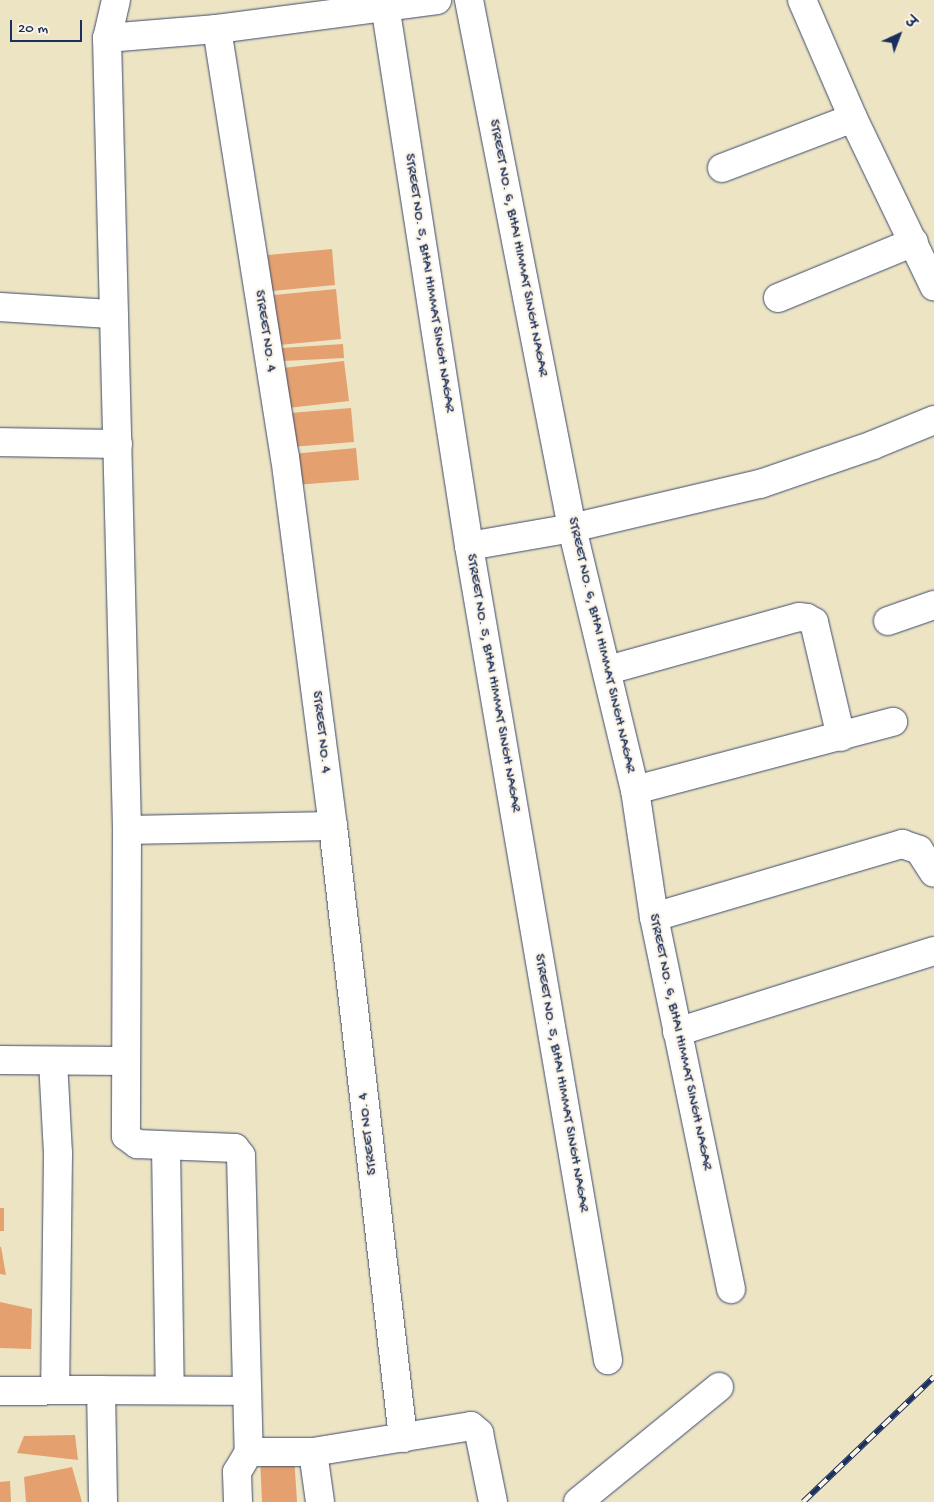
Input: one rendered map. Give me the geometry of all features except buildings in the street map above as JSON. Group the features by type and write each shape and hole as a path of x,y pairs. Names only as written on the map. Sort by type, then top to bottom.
{"street":[{"path":"116,0 108,38 112,314 118,444 127,830 124,1061 126,1136 137,1144 166,1147 235,1148 241,1156 249,1452 237,1472 238,1502"},
{"path":"108,38 217,29 275,10 386,5 437,0"},
{"name":"STREET NO. 6, BHAI HIMMAT SINGH NAGAR","path":"469,0 572,528 608,670 635,790 654,917 731,1290"},
{"path":"802,0 853,118 934,286"},
{"name":"STREET NO. 5, BHAI HIMMAT SINGH NAGAR","path":"386,5 469,546 608,1360"},
{"name":"STREET NO. 4","path":"217,29 285,457 333,826 403,1438"},
{"path":"722,168 853,118"},
{"path":"778,298 914,242"},
{"path":"0,307 112,314"},
{"path":"469,546 572,528 760,484 873,445 934,420"},
{"path":"0,442 118,444"},
{"path":"888,621 934,606"},
{"path":"608,670 799,617 807,618 814,622 841,737"},
{"path":"635,790 893,722"},
{"path":"127,830 333,826"},
{"path":"654,917 902,844 919,850 934,871"},
{"path":"677,1032 934,951"},
{"path":"0,1060 124,1061"},
{"path":"53,1061 58,1154 55,1390"},
{"path":"166,1147 170,1390"},
{"path":"578,1502 719,1387"},
{"path":"101,1390 103,1502"},
{"path":"0,1391 170,1390 246,1392"},
{"path":"249,1452 313,1452 475,1428 493,1502"},
{"path":"313,1452 320,1502"}],"railway":[{"path":"803,1502 934,1377"}]}
